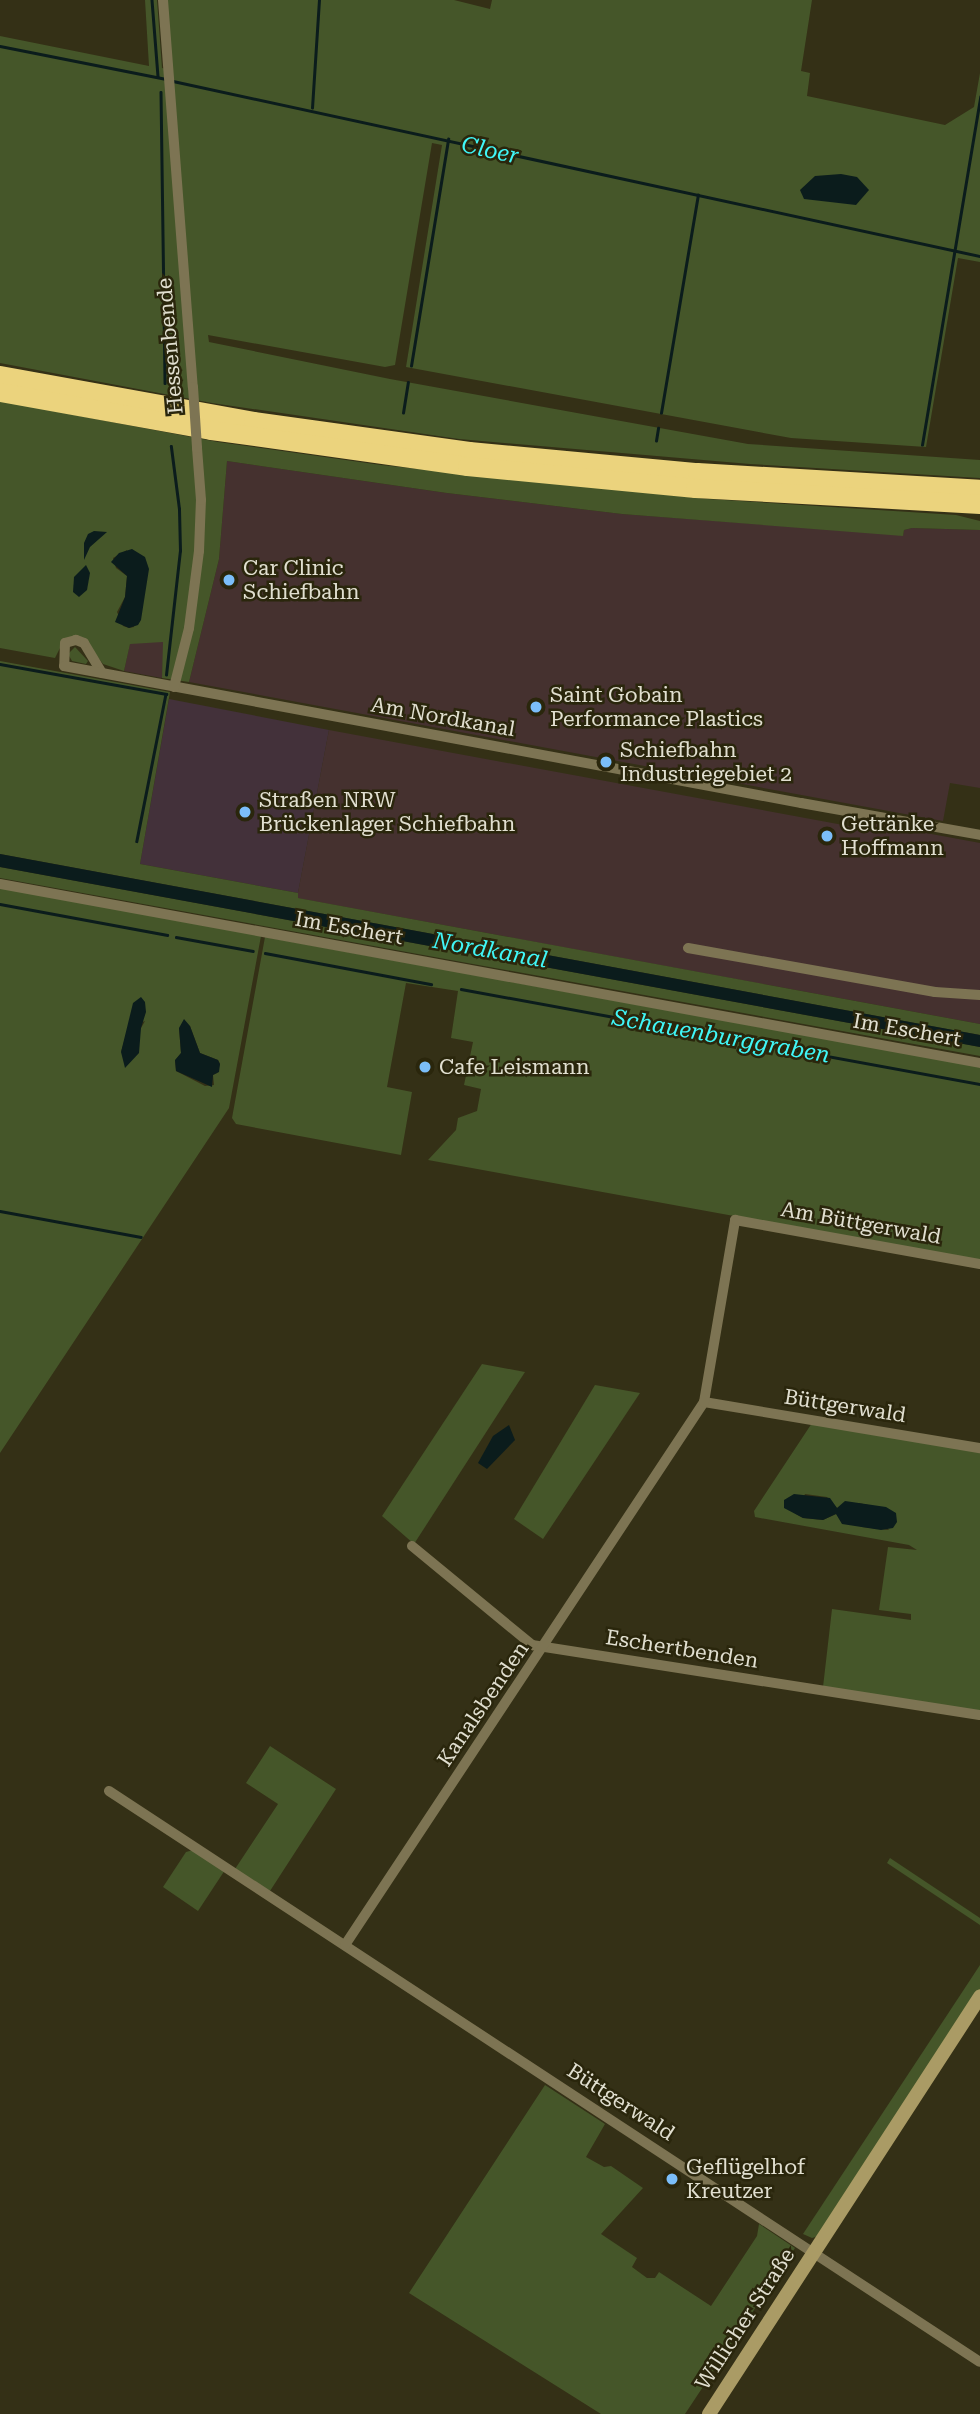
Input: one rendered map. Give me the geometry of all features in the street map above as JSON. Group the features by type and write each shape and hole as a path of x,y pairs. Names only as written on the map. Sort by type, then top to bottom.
{"highway":[{"path":"0,375 253,421 456,449 697,472 980,489"},
{"path":"0,391 222,432 467,466 695,488 980,504"}],"main road":[{"name":"Willicher Straße","path":"709,2414 980,1996"}],"street":[{"name":"Hessenbende","path":"163,0 201,500 199,551 189,628 174,687"},
{"name":"Am Nordkanal","path":"102,673 84,643 76,640 65,643 64,666 980,835"},
{"name":"Im Eschert","path":"0,884 980,1063"},
{"path":"688,948 935,992 980,995"},
{"name":"Am Büttgerwald","path":"735,1220 980,1264"},
{"name":"Kanalsbenden","path":"345,1945 704,1402 735,1220"},
{"name":"Büttgerwald","path":"704,1402 980,1448"},
{"name":"Eschertbenden","path":"412,1546 532,1645 980,1716"},
{"path":"109,1791 345,1945"},
{"name":"Büttgerwald","path":"345,1945 815,2249 980,2362"}],"shaded area":[{"path":"227,461 447,493 622,514 903,535 904,530 912,528 980,530 980,788 950,783 943,821 189,682 219,559"},
{"path":"164,642 162,678 124,671 130,643"},
{"path":"169,699 329,730 298,893 140,864"},
{"path":"329,730 854,827 856,820 980,843 980,1024 297,898"}],"green space":[{"path":"145,0 157,0 162,68 172,70 167,0 454,0 490,9 492,0 812,0 801,71 810,73 807,96 945,125 974,107 980,73 980,262 958,258 926,447 791,438 406,367 442,145 432,143 395,365 385,367 208,335 209,342 390,379 748,444 980,460 980,478 750,464 459,439 212,403 0,363 0,36 149,66"},
{"path":"0,401 218,442 381,465 708,499 956,515 980,521 980,530 912,528 904,530 903,536 622,514 447,493 227,461 219,559 189,682 162,678 163,642 130,644 124,671 103,664 87,643 64,640 55,658 0,648","holes":["127,550 134,627 123,626 117,612 125,597 127,576 116,568 113,558"]},
{"path":"75,647 88,661 86,664 72,661 68,654"},
{"path":"0,661 170,692 140,864 298,893 298,898 980,1024 980,1035 0,854"},
{"path":"0,867 980,1047 980,1056 0,878"},
{"path":"0,888 261,936 229,1108 0,1453","holes":["145,1021 141,1028 121,1052 128,1028","190,1026 200,1053 218,1060 220,1064 217,1073 213,1075 214,1085 205,1086 176,1071 175,1061 181,1053 179,1028"]},
{"path":"265,937 980,1067 980,1261 428,1160 456,1130 458,1118 477,1111 481,1089 464,1085 473,1042 451,1038 458,991 406,983 387,1087 412,1092 401,1155 236,1124 232,1118"},
{"path":"482,1364 525,1372 414,1544 382,1516"},
{"path":"595,1385 640,1393 543,1539 514,1519"},
{"path":"812,1423 980,1451 980,1712 823,1687 832,1609 911,1620 911,1614 879,1610 888,1547 917,1550 909,1545 755,1517 754,1511","holes":["805,1494 827,1497 837,1508 859,1503 868,1505 889,1530 862,1527 836,1514 823,1520 803,1518 796,1514"]},
{"path":"270,1746 336,1789 270,1891 235,1869 278,1804 246,1783"},
{"path":"193,1850 225,1870 198,1911 163,1887 186,1852"},
{"path":"890,1858 980,1918 980,1925 887,1863"},
{"path":"980,1965 980,1990 819,2236 812,2238 803,2234"},
{"path":"545,2085 605,2124 586,2157 604,2167 611,2166 643,2188 601,2234 637,2258 632,2267 647,2278 655,2278 659,2272 711,2306 757,2236 759,2224 795,2248 685,2414 601,2414 409,2293"}],"water":[{"path":"841,174 857,177 869,190 856,205 804,199 800,190 815,176"},
{"path":"94,531 107,532 90,547 84,560 84,543 88,534"},
{"path":"132,549 145,557 149,569 141,620 138,625 129,628 115,622 125,597 127,576 111,562 119,553"},
{"path":"86,565 90,573 87,590 79,597 73,592 74,577"},
{"name":"Nordkanal","path":"0,854 980,1035 980,1047 0,867"},
{"path":"141,997 145,1002 146,1012 141,1028 139,1053 125,1068 121,1052 133,1003"},
{"path":"184,1019 190,1026 200,1053 218,1060 220,1064 219,1072 213,1075 212,1087 176,1071 175,1060 181,1053 179,1028"},
{"path":"509,1425 515,1440 487,1469 478,1463 493,1436"},
{"path":"794,1494 830,1498 837,1508 845,1501 886,1507 896,1513 897,1522 893,1528 881,1530 842,1524 836,1514 823,1520 803,1518 784,1508 784,1500"}],"waterway":[{"path":"152,0 158,77"},
{"path":"312,108 319,0"},
{"name":"Cloer","path":"0,46 166,79"},
{"name":"Cloer","path":"173,81 980,256"},
{"path":"161,92 165,383"},
{"path":"922,445 980,97"},
{"path":"411,366 448,139"},
{"path":"661,413 698,195"},
{"path":"403,413 408,382"},
{"path":"656,441 658,428"},
{"path":"166,675 180,551 179,509 171,447"},
{"path":"0,664 166,694 137,841"},
{"name":"Schauenburggraben","path":"0,904 167,935"},
{"name":"Schauenburggraben","path":"176,937 253,951"},
{"name":"Schauenburggraben","path":"265,953 431,984"},
{"name":"Schauenburggraben","path":"461,989 980,1084"},
{"path":"0,1211 141,1237"}],"place":[{"name":"Car Clinic Schiefbahn","path":"229,580"},
{"name":"Saint Gobain Performance Plastics","path":"536,707"},
{"name":"Schiefbahn Industriegebiet 2","path":"606,762"},
{"name":"Straßen NRW Brückenlager Schiefbahn","path":"245,812"},
{"name":"Getränke Hoffmann","path":"827,836"},
{"name":"Cafe Leismann","path":"425,1067"},
{"name":"Geflügelhof Kreutzer","path":"672,2179"}]}
